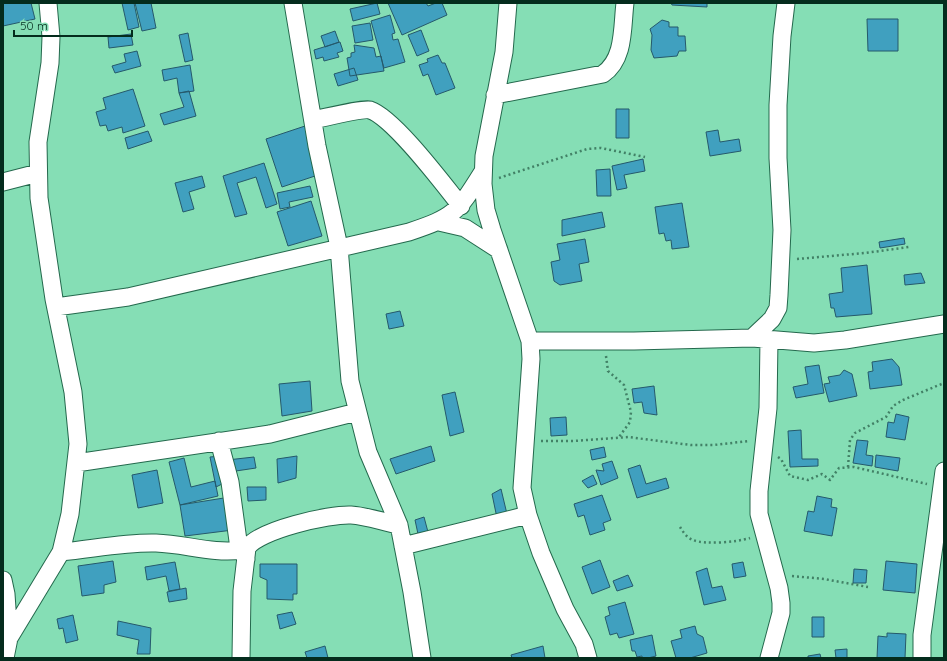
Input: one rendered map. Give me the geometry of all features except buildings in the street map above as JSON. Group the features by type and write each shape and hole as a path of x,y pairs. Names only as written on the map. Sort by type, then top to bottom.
{"street":[{"path":"4,656 9,638 61,552 70,514 78,444 76,414 56,307 39,198 38,136 50,63 51,37 48,3"},
{"path":"293,3 313,120 339,248 350,381 368,452 399,525 422,658"},
{"path":"508,3 504,52 485,148 483,178 486,210 530,341 531,359 524,439 522,488 528,515 552,580 584,644 588,658"},
{"path":"495,95 538,86 595,77 609,70 619,55 625,3"},
{"path":"752,338 772,319 778,308 782,230 778,158 778,105 782,36 786,3"},
{"path":"313,120 365,110 375,113 404,138 429,165 461,206"},
{"path":"3,182 38,173"},
{"path":"56,307 128,296 386,238 439,222 461,206 483,178"},
{"path":"439,222 465,228 499,250"},
{"path":"530,341 752,338 814,343 845,340 936,325 944,334"},
{"path":"769,340 768,408 759,514 776,575 781,608 769,658"},
{"path":"76,463 270,434 358,412"},
{"path":"218,441 230,482 237,535 244,555"},
{"path":"922,658 922,635 944,471"},
{"path":"237,657 244,555 247,548 254,540 270,533 323,517 352,515 399,525"},
{"path":"403,546 528,515"},
{"path":"61,552 115,545 156,543 244,555"},
{"path":"3,580 6,594 9,638"}],"path":[{"path":"483,178 587,149 601,148 645,157"},
{"path":"781,260 865,253 909,247"},
{"path":"608,341 606,367 611,375 621,381 624,385 631,412 630,422 619,437"},
{"path":"848,468 850,440 855,433 886,417 893,406 903,400 944,383"},
{"path":"524,439 546,442 619,437 707,445 749,441 764,448 781,459 790,476 808,480 822,474 830,480 839,468 854,467 928,485 941,495"},
{"path":"680,527 692,540 701,542 743,540 764,535"},
{"path":"776,575 824,579 868,587"}]}
